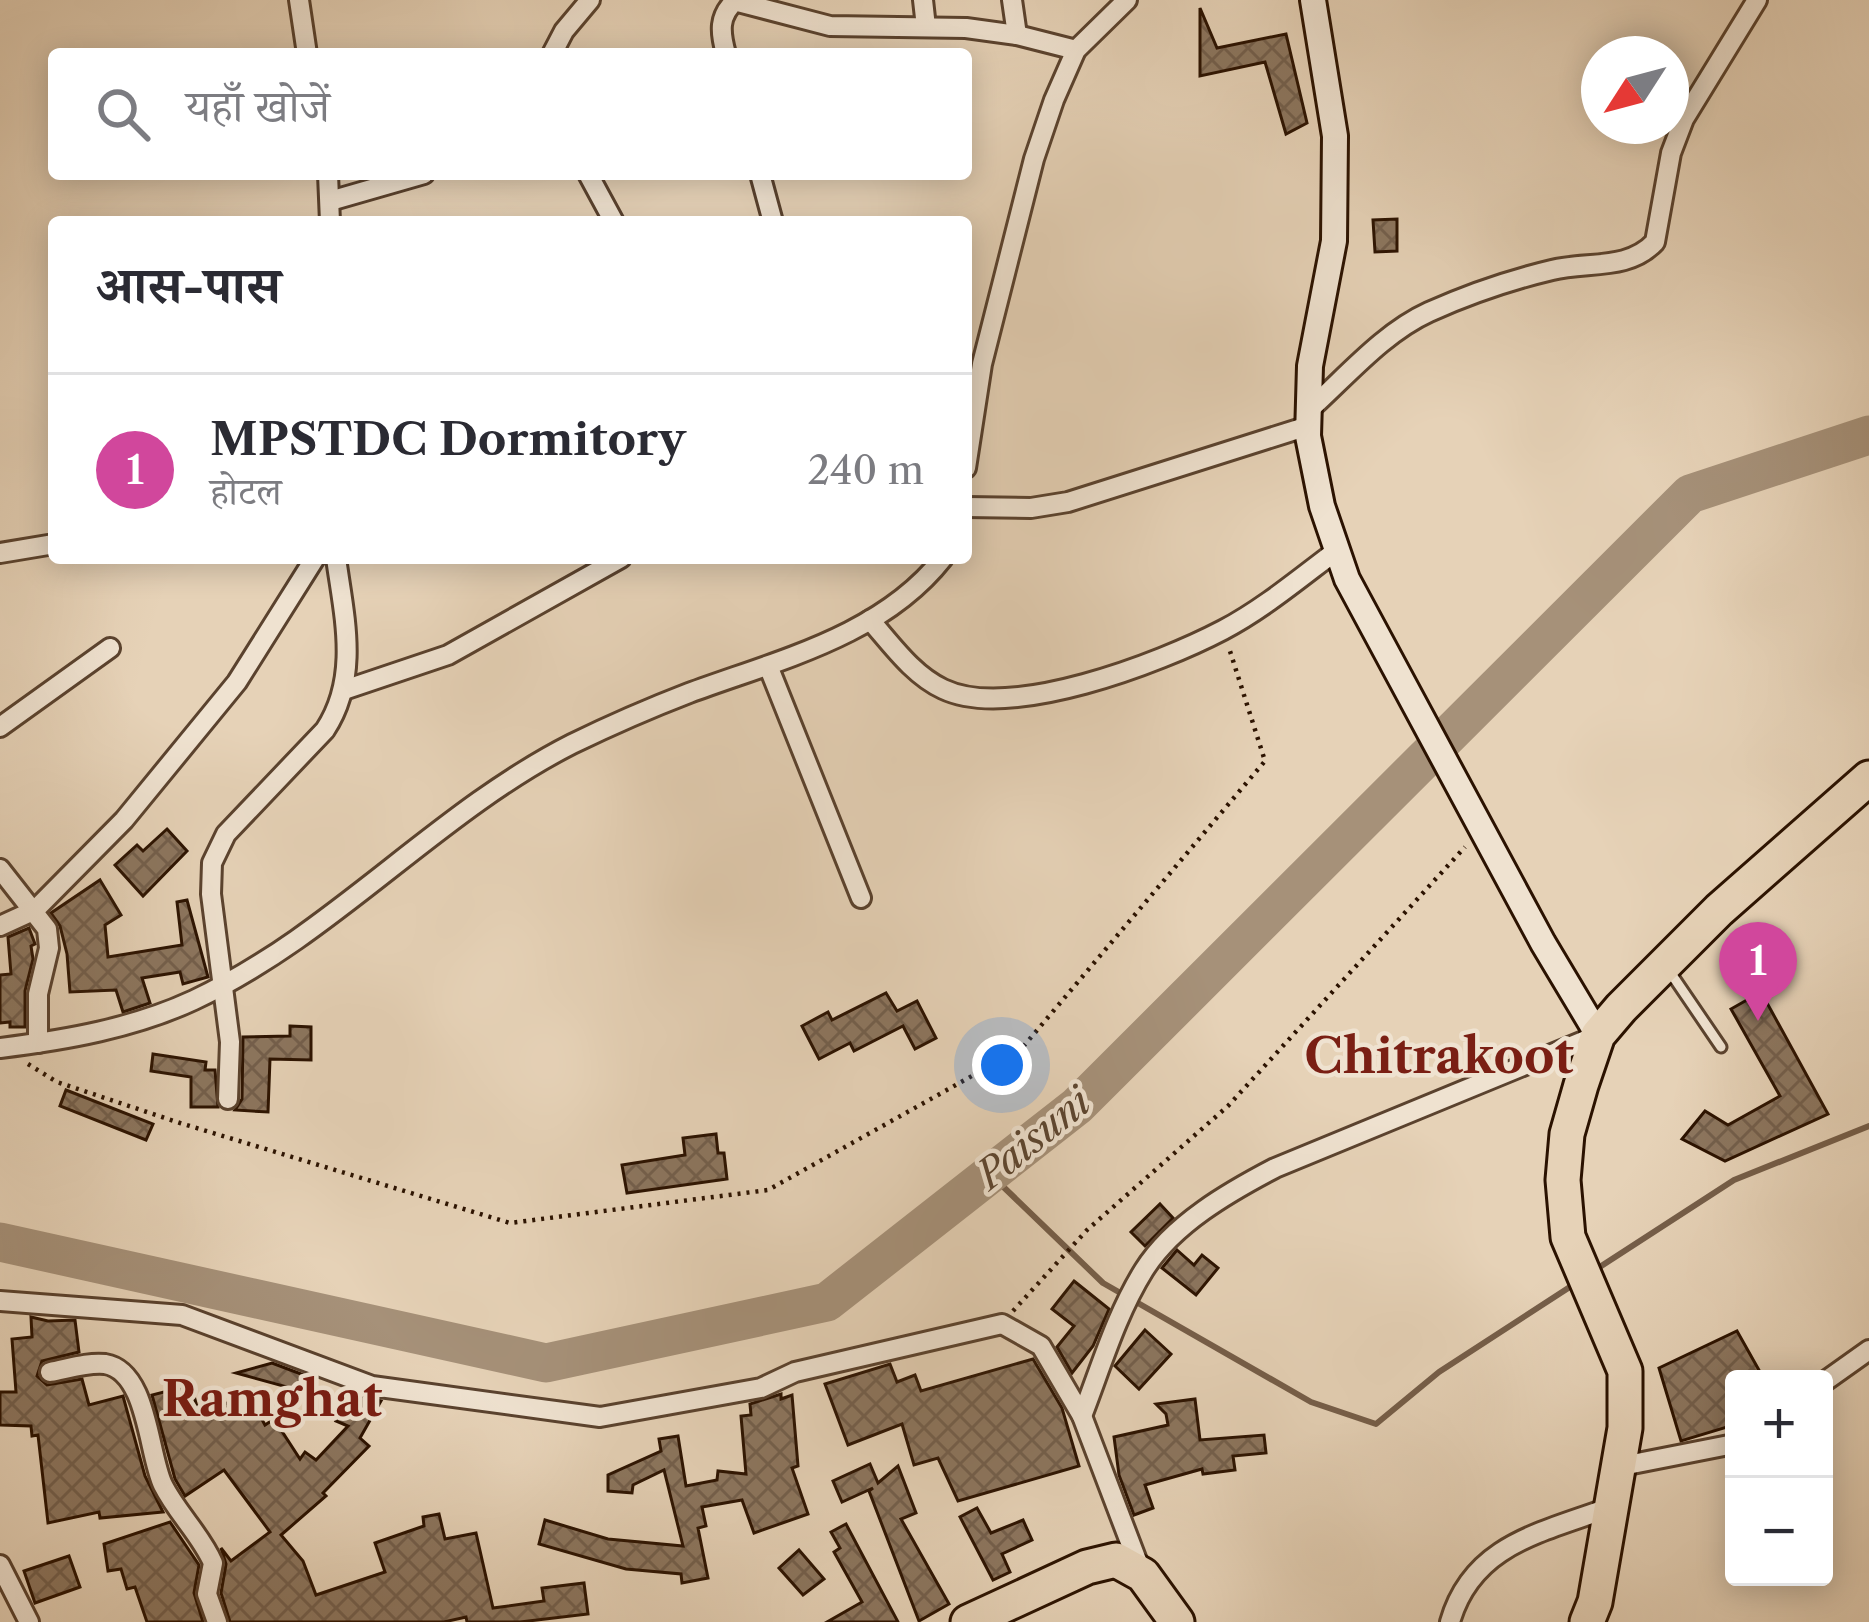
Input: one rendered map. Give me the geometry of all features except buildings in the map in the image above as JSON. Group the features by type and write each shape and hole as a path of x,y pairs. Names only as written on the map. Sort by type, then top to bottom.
{"highway":[{"path":"1587,1622 1625,1428 1625,1371 1568,1237 1563,1180 1567,1134 1598,1035 1719,910 1869,778"},
{"path":"968,1622 1087,1567 1115,1560 1143,1575 1177,1622"}],"street":[{"path":"299,0 307,48"},
{"path":"555,48 590,0"},
{"path":"923,0 926,27"},
{"path":"1012,0 1018,35"},
{"path":"972,414 978,361 1034,159 1076,50 1127,0"},
{"path":"1082,1416 1120,1313 1146,1266 1228,1193 1276,1168 1598,1035 1543,944 1347,578 1322,506 1308,419 1310,366 1334,242 1335,136 1313,0"},
{"path":"972,507 1031,508 1068,502 1308,419 1394,333 1425,314 1508,282 1558,268 1633,259 1646,252 1655,242 1672,153 1684,119 1757,0"},
{"path":"725,48 720,26 725,10 735,1 830,26 1018,35 1076,50"},
{"path":"329,180 330,216"},
{"path":"331,201 403,180"},
{"path":"591,180 611,216"},
{"path":"762,180 771,216"},
{"path":"0,553 48,545"},
{"path":"870,620 911,667 944,690 994,701 1050,693 1104,678 1223,629 1336,551"},
{"path":"0,926 34,910 124,820 209,719 310,564"},
{"path":"228,1099 230,1042 211,894 212,863 226,834 325,730 344,690 347,644 337,564"},
{"path":"344,690 461,649 608,564"},
{"path":"2,1048 111,1029 221,987 319,923 477,802 570,745 689,693 769,668 870,620 916,590 938,564"},
{"path":"0,727 110,648"},
{"path":"769,668 861,898"},
{"path":"0,869 34,910 50,940 38,994 38,1043"},
{"path":"0,1301 182,1315 372,1386 600,1417 760,1388 795,1372 1002,1324 1041,1346 1082,1416 1143,1575"},
{"path":"1833,1376 1869,1350"},
{"path":"50,1372 106,1364 128,1379 145,1416 163,1483 213,1563 207,1594 217,1622"},
{"path":"1617,1467 1725,1446"},
{"path":"1450,1622 1471,1575 1492,1557 1541,1532 1608,1508"},
{"path":"0,1565 28,1622"}],"lane":[{"path":"1664,964 1721,1047"}],"path":[{"path":"2,1048 57,1082 510,1223 768,1190 1022,1048 1265,761 1223,629"},
{"path":"1002,1324 1087,1230 1228,1106 1467,844"}],"waterway":[{"name":"Paisuni","path":"0,1242 546,1363 827,1302 1077,1106 1690,494 1869,435"},
{"path":"1592,1272 1734,1180 1869,1126"},
{"path":"990,1174 1103,1283 1311,1402 1376,1424 1439,1372 1576,1283"}],"place":[{"name":"MPSTDC Dormitory","path":"1758,1021"}],"district":[{"name":"Chitrakoot","path":"1439,1056"},
{"name":"Ramghat","path":"272,1399"}]}
